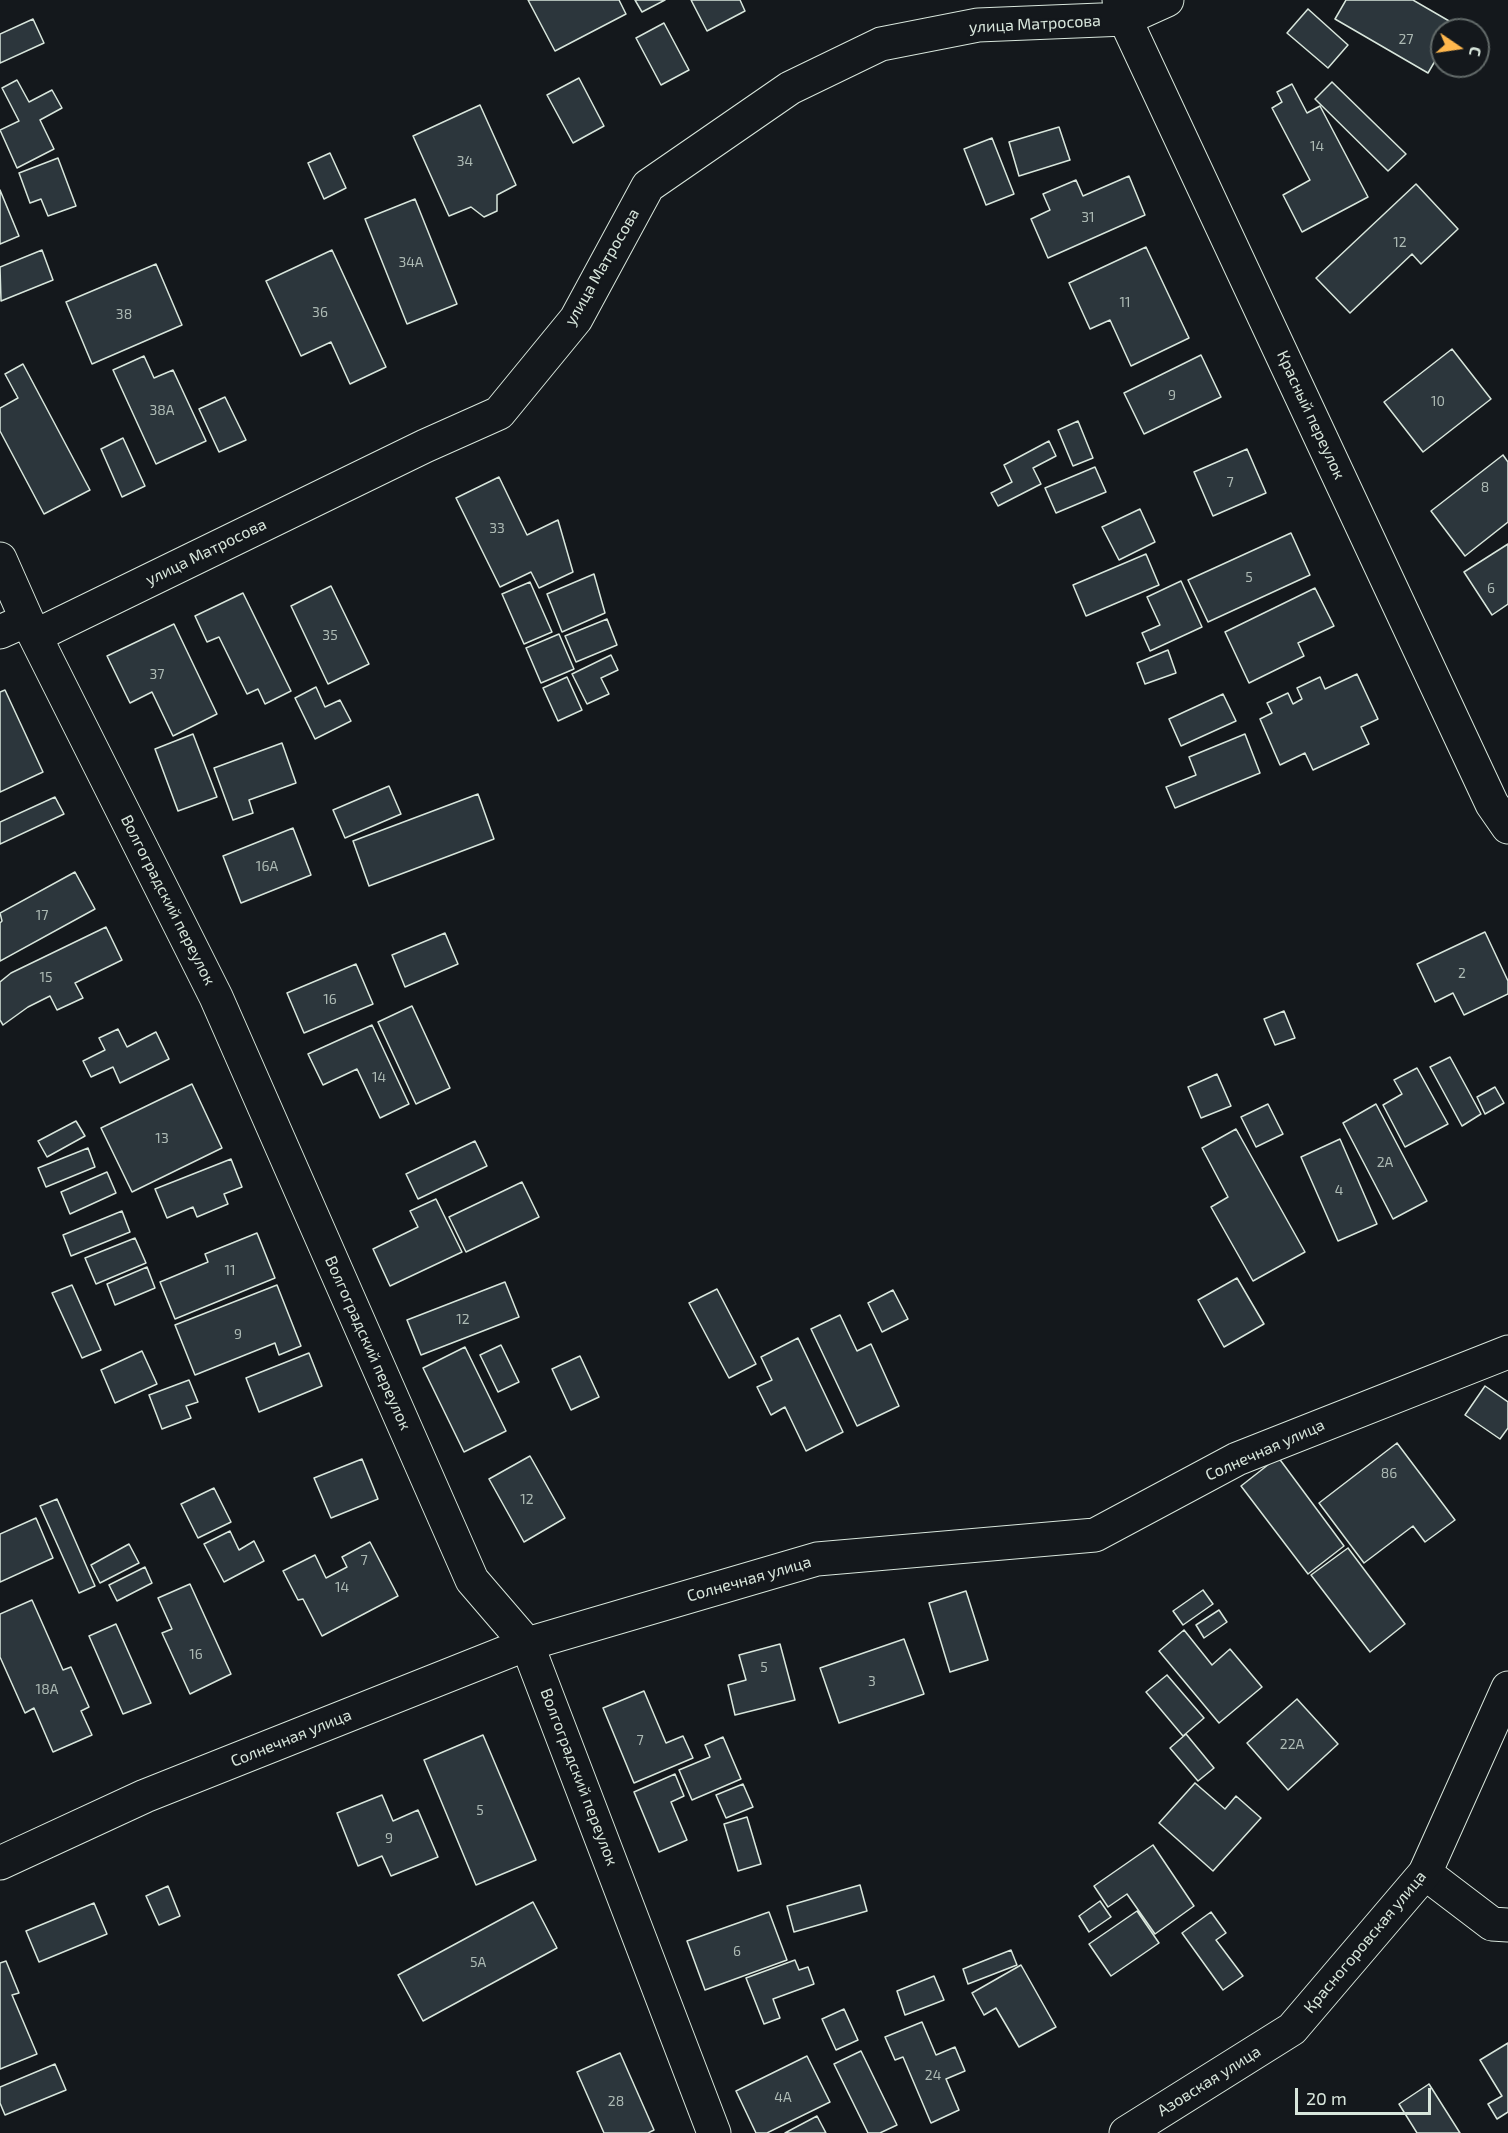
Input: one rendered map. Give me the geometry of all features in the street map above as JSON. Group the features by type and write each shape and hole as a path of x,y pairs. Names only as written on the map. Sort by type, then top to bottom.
{"street":[{"name":"улица Матросова","path":"21,629 499,413 576,319 648,186 790,88 880,44 978,25 1122,9 1167,0"},
{"name":"Красный переулок","path":"1122,9 1492,804 1508,827"},
{"name":"Волгоградский переулок","path":"0,559 21,629 216,997 472,1580 527,1644 714,2133"},
{"name":"Солнечная улица","path":"0,1863 145,1796 527,1644 817,1559 1095,1535 1237,1459 1508,1352"},
{"name":"Красногоровская улица","path":"1292,2029 1425,1873 1508,1688"},
{"path":"1425,1873 1492,1924 1508,1925"},
{"name":"Азовская улица","path":"1126,2133 1292,2029"}],"building":[{"path":"528,0 619,0 626,14 555,51"},
{"path":"635,0 665,0 642,12"},
{"path":"691,0 740,0 745,11 707,31"},
{"path":"1346,0 1413,0 1444,18 1430,18 1430,70 1428,73 1335,19"},
{"path":"1308,9 1348,45 1328,68 1287,33"},
{"path":"33,19 44,43 0,63 0,34"},
{"path":"664,23 689,70 661,85 636,38"},
{"path":"579,78 604,126 573,143 547,95"},
{"path":"17,80 29,102 52,90 62,108 40,120 54,149 17,168 0,130 19,121 2,88"},
{"path":"1332,82 1406,154 1388,171 1315,99"},
{"path":"1292,84 1307,113 1320,106 1368,197 1302,232 1283,195 1310,180 1272,108 1282,102 1277,92"},
{"path":"480,105 516,185 497,195 497,211 484,217 471,207 449,216 413,136"},
{"path":"1059,127 1070,160 1019,176 1009,142"},
{"path":"992,138 1014,194 986,205 964,149"},
{"path":"330,153 346,188 324,199 308,163"},
{"path":"58,158 76,206 48,216 41,199 30,203 19,173"},
{"path":"1129,176 1145,215 1048,258 1031,219 1050,210 1043,194 1076,180 1083,196"},
{"path":"1416,184 1458,229 1421,264 1412,254 1350,313 1316,278"},
{"path":"0,190 19,236 0,244"},
{"path":"415,199 457,304 407,324 365,219"},
{"path":"1146,247 1189,338 1131,366 1110,320 1090,329 1069,283"},
{"path":"42,250 53,280 1,301 0,267"},
{"path":"332,250 386,367 350,384 331,342 301,356 266,281"},
{"path":"156,264 182,325 92,364 66,302"},
{"path":"1452,349 1491,399 1423,452 1384,402"},
{"path":"1201,355 1221,397 1144,434 1124,393"},
{"path":"144,356 154,378 173,370 206,441 156,464 113,370"},
{"path":"23,364 90,490 44,514 0,431 0,408 18,398 5,374"},
{"path":"225,397 246,440 219,452 199,409"},
{"path":"1078,421 1093,458 1073,466 1058,430"},
{"path":"123,438 145,486 122,497 101,449"},
{"path":"1049,441 1056,456 1033,468 1041,484 998,506 991,493 1012,482 1004,465"},
{"path":"1247,449 1266,493 1213,516 1194,472"},
{"path":"1503,455 1508,462 1508,522 1465,556 1431,511"},
{"path":"1095,467 1106,492 1056,513 1045,488"},
{"path":"499,477 527,535 558,520 573,572 539,588 531,572 500,587 456,498"},
{"path":"1140,509 1155,542 1119,560 1102,527"},
{"path":"1291,533 1310,575 1208,622 1188,580"},
{"path":"1508,544 1508,604 1492,615 1464,572"},
{"path":"1146,554 1159,585 1086,616 1073,585"},
{"path":"594,574 605,613 562,632 547,594"},
{"path":"1181,581 1202,627 1150,651 1142,633 1160,625 1147,597"},
{"path":"530,582 552,632 524,644 502,594"},
{"path":"331,586 369,664 328,684 291,606"},
{"path":"1315,588 1334,626 1298,643 1304,656 1249,683 1225,632"},
{"path":"243,593 291,691 265,704 258,689 247,694 219,637 207,642 195,616"},
{"path":"607,619 617,645 576,662 565,636"},
{"path":"174,624 217,714 173,736 152,692 130,703 107,656"},
{"path":"559,634 574,669 541,683 526,648"},
{"path":"1168,650 1176,673 1145,684 1137,663"},
{"path":"611,655 618,670 601,678 609,694 587,704 572,674"},
{"path":"1357,674 1378,719 1361,727 1369,744 1313,770 1305,753 1280,765 1260,719 1272,713 1267,703 1288,693 1293,704 1302,699 1297,688 1320,677 1325,689"},
{"path":"567,677 582,710 558,721 543,688"},
{"path":"316,687 325,707 340,700 351,721 315,739 295,698"},
{"path":"5,690 43,772 0,792 0,692"},
{"path":"1223,694 1236,721 1181,746 1169,719"},
{"path":"193,734 217,797 178,811 155,749"},
{"path":"1245,734 1260,773 1175,808 1166,787 1196,775 1189,757"},
{"path":"282,743 296,783 249,800 253,813 233,820 214,768"},
{"path":"389,786 401,814 345,838 333,810"},
{"path":"478,794 494,839 369,886 353,841"},
{"path":"55,797 64,814 0,844 0,822"},
{"path":"293,828 311,875 241,903 223,856"},
{"path":"75,872 95,909 0,961 0,923 2,921 0,913"},
{"path":"106,927 122,960 75,983 83,998 57,1010 50,996 28,1007 3,1025 0,1020 0,982 11,973"},
{"path":"1485,932 1508,981 1508,994 1464,1015 1453,993 1435,1002 1417,964"},
{"path":"445,933 458,964 405,987 392,955"},
{"path":"356,964 373,1004 304,1033 287,993"},
{"path":"412,1006 450,1088 416,1104 378,1022"},
{"path":"1284,1011 1295,1038 1275,1045 1264,1019"},
{"path":"372,1025 409,1104 380,1118 357,1069 323,1085 308,1054"},
{"path":"118,1029 127,1047 156,1032 169,1059 120,1083 113,1067 91,1077 83,1061 105,1050 99,1038"},
{"path":"1450,1057 1481,1114 1462,1126 1430,1067"},
{"path":"1417,1068 1448,1124 1405,1147 1383,1105 1402,1094 1394,1080"},
{"path":"1217,1074 1231,1106 1201,1118 1188,1087"},
{"path":"192,1084 222,1148 132,1192 101,1128"},
{"path":"1495,1087 1504,1103 1485,1114 1477,1097"},
{"path":"1268,1104 1283,1134 1256,1147 1241,1117"},
{"path":"1376,1104 1427,1201 1393,1219 1343,1123"},
{"path":"76,1121 85,1136 47,1157 38,1141"},
{"path":"1236,1129 1305,1252 1253,1281 1211,1207 1228,1197 1202,1148"},
{"path":"1340,1139 1377,1224 1338,1241 1301,1157"},
{"path":"475,1141 487,1166 418,1199 406,1174"},
{"path":"88,1148 95,1167 46,1187 38,1168"},
{"path":"231,1159 242,1187 224,1194 228,1204 197,1217 193,1207 167,1218 155,1189"},
{"path":"107,1172 116,1193 70,1214 61,1192"},
{"path":"522,1182 539,1217 466,1252 449,1217"},
{"path":"436,1199 462,1252 390,1286 373,1249 418,1227 410,1211"},
{"path":"122,1211 130,1232 71,1256 63,1235"},
{"path":"257,1233 275,1278 175,1319 160,1282 208,1262 205,1254"},
{"path":"135,1238 146,1263 96,1284 85,1258"},
{"path":"147,1267 155,1288 115,1305 107,1284"},
{"path":"1237,1278 1264,1324 1224,1347 1198,1300"},
{"path":"505,1282 519,1317 421,1355 407,1320"},
{"path":"72,1285 101,1350 82,1358 52,1293"},
{"path":"277,1285 301,1346 279,1355 275,1343 195,1375 175,1325"},
{"path":"717,1289 756,1364 729,1378 689,1303"},
{"path":"893,1290 908,1319 882,1332 868,1303"},
{"path":"840,1315 857,1351 871,1344 899,1406 857,1426 811,1329"},
{"path":"798,1338 843,1432 806,1451 785,1407 771,1415 757,1387 772,1380 761,1357"},
{"path":"501,1345 519,1382 498,1392 480,1355"},
{"path":"465,1347 506,1431 464,1452 423,1368"},
{"path":"142,1351 157,1384 115,1403 101,1370"},
{"path":"309,1353 322,1386 259,1412 246,1378"},
{"path":"580,1356 599,1397 571,1410 552,1369"},
{"path":"189,1380 198,1402 186,1406 191,1418 162,1429 149,1395"},
{"path":"1485,1386 1508,1402 1508,1428 1500,1439 1465,1415"},
{"path":"1397,1443 1455,1520 1425,1542 1413,1526 1364,1563 1319,1503"},
{"path":"530,1456 565,1518 524,1542 489,1479"},
{"path":"1278,1457 1344,1546 1308,1574 1241,1486"},
{"path":"362,1459 378,1499 331,1518 314,1478"},
{"path":"214,1488 231,1522 198,1538 181,1504"},
{"path":"57,1499 95,1586 79,1593 40,1506"},
{"path":"36,1518 53,1558 0,1582 0,1534"},
{"path":"230,1531 239,1550 254,1541 264,1561 224,1582 204,1544"},
{"path":"370,1542 398,1596 322,1636 303,1599 298,1600 283,1571 315,1555 326,1578 347,1567 342,1557"},
{"path":"129,1544 139,1563 100,1583 91,1565"},
{"path":"1348,1548 1405,1624 1370,1652 1311,1575"},
{"path":"145,1567 152,1583 117,1601 109,1585"},
{"path":"190,1584 231,1674 190,1694 162,1633 172,1629 158,1598"},
{"path":"1203,1590 1213,1604 1183,1625 1173,1611"},
{"path":"966,1591 988,1660 950,1672 929,1603"},
{"path":"32,1600 63,1670 71,1667 89,1707 81,1711 92,1735 53,1752 34,1708 25,1713 0,1657 0,1614"},
{"path":"1219,1610 1227,1622 1204,1638 1196,1625"},
{"path":"116,1624 151,1703 123,1714 89,1636"},
{"path":"1184,1630 1212,1665 1230,1649 1262,1687 1219,1723 1159,1651"},
{"path":"904,1639 924,1694 839,1723 820,1668"},
{"path":"780,1644 795,1700 735,1715 728,1685 746,1680 739,1655"},
{"path":"1167,1675 1204,1718 1183,1736 1146,1692"},
{"path":"644,1691 666,1743 683,1736 693,1758 634,1783 603,1708"},
{"path":"1297,1699 1338,1744 1288,1790 1247,1743"},
{"path":"1186,1734 1214,1768 1198,1781 1170,1748"},
{"path":"483,1735 536,1860 476,1885 424,1760"},
{"path":"723,1737 741,1779 692,1800 679,1770 710,1757 705,1745"},
{"path":"675,1774 684,1796 671,1802 687,1840 659,1852 634,1792"},
{"path":"1195,1783 1225,1809 1236,1796 1261,1818 1213,1871 1159,1823"},
{"path":"743,1784 753,1807 726,1818 716,1795"},
{"path":"382,1795 393,1821 418,1810 438,1857 391,1876 382,1856 358,1866 337,1813"},
{"path":"747,1817 761,1864 738,1871 724,1824"},
{"path":"1153,1845 1194,1906 1155,1934 1127,1894 1108,1907 1094,1886"},
{"path":"860,1885 867,1911 794,1932 787,1906"},
{"path":"168,1886 180,1916 159,1925 146,1896"},
{"path":"1100,1901 1111,1917 1089,1932 1079,1916"},
{"path":"533,1902 557,1948 423,2021 398,1975"},
{"path":"94,1903 107,1934 39,1962 26,1931"},
{"path":"1137,1911 1159,1943 1111,1976 1089,1944"},
{"path":"769,1912 787,1960 705,1990 687,1941"},
{"path":"1211,1912 1226,1933 1216,1940 1243,1976 1223,1990 1182,1933"},
{"path":"1011,1950 1017,1965 968,1984 963,1969"},
{"path":"795,1960 799,1970 808,1967 814,1984 773,1999 780,2018 764,2024 746,1978"},
{"path":"6,1961 19,1993 12,1995 37,2054 0,2069 0,1963"},
{"path":"1021,1965 1056,2027 1019,2047 996,2008 984,2015 972,1993"},
{"path":"934,1976 944,2000 905,2015 897,1991"},
{"path":"844,2009 858,2040 836,2050 822,2019"},
{"path":"922,2022 936,2055 955,2047 965,2071 946,2079 959,2110 931,2123 903,2057 895,2060 885,2037"},
{"path":"1508,2043 1508,2112 1497,2119 1488,2104 1502,2096 1480,2060"},
{"path":"861,2051 897,2125 880,2133 868,2133 834,2064"},
{"path":"620,2053 654,2130 648,2133 604,2133 577,2072"},
{"path":"807,2056 830,2102 767,2133 756,2133 736,2091"},
{"path":"55,2064 66,2090 5,2115 0,2103 0,2087"},
{"path":"1429,2084 1460,2133 1417,2133 1399,2104"},
{"path":"817,2116 826,2133 785,2133"}]}
